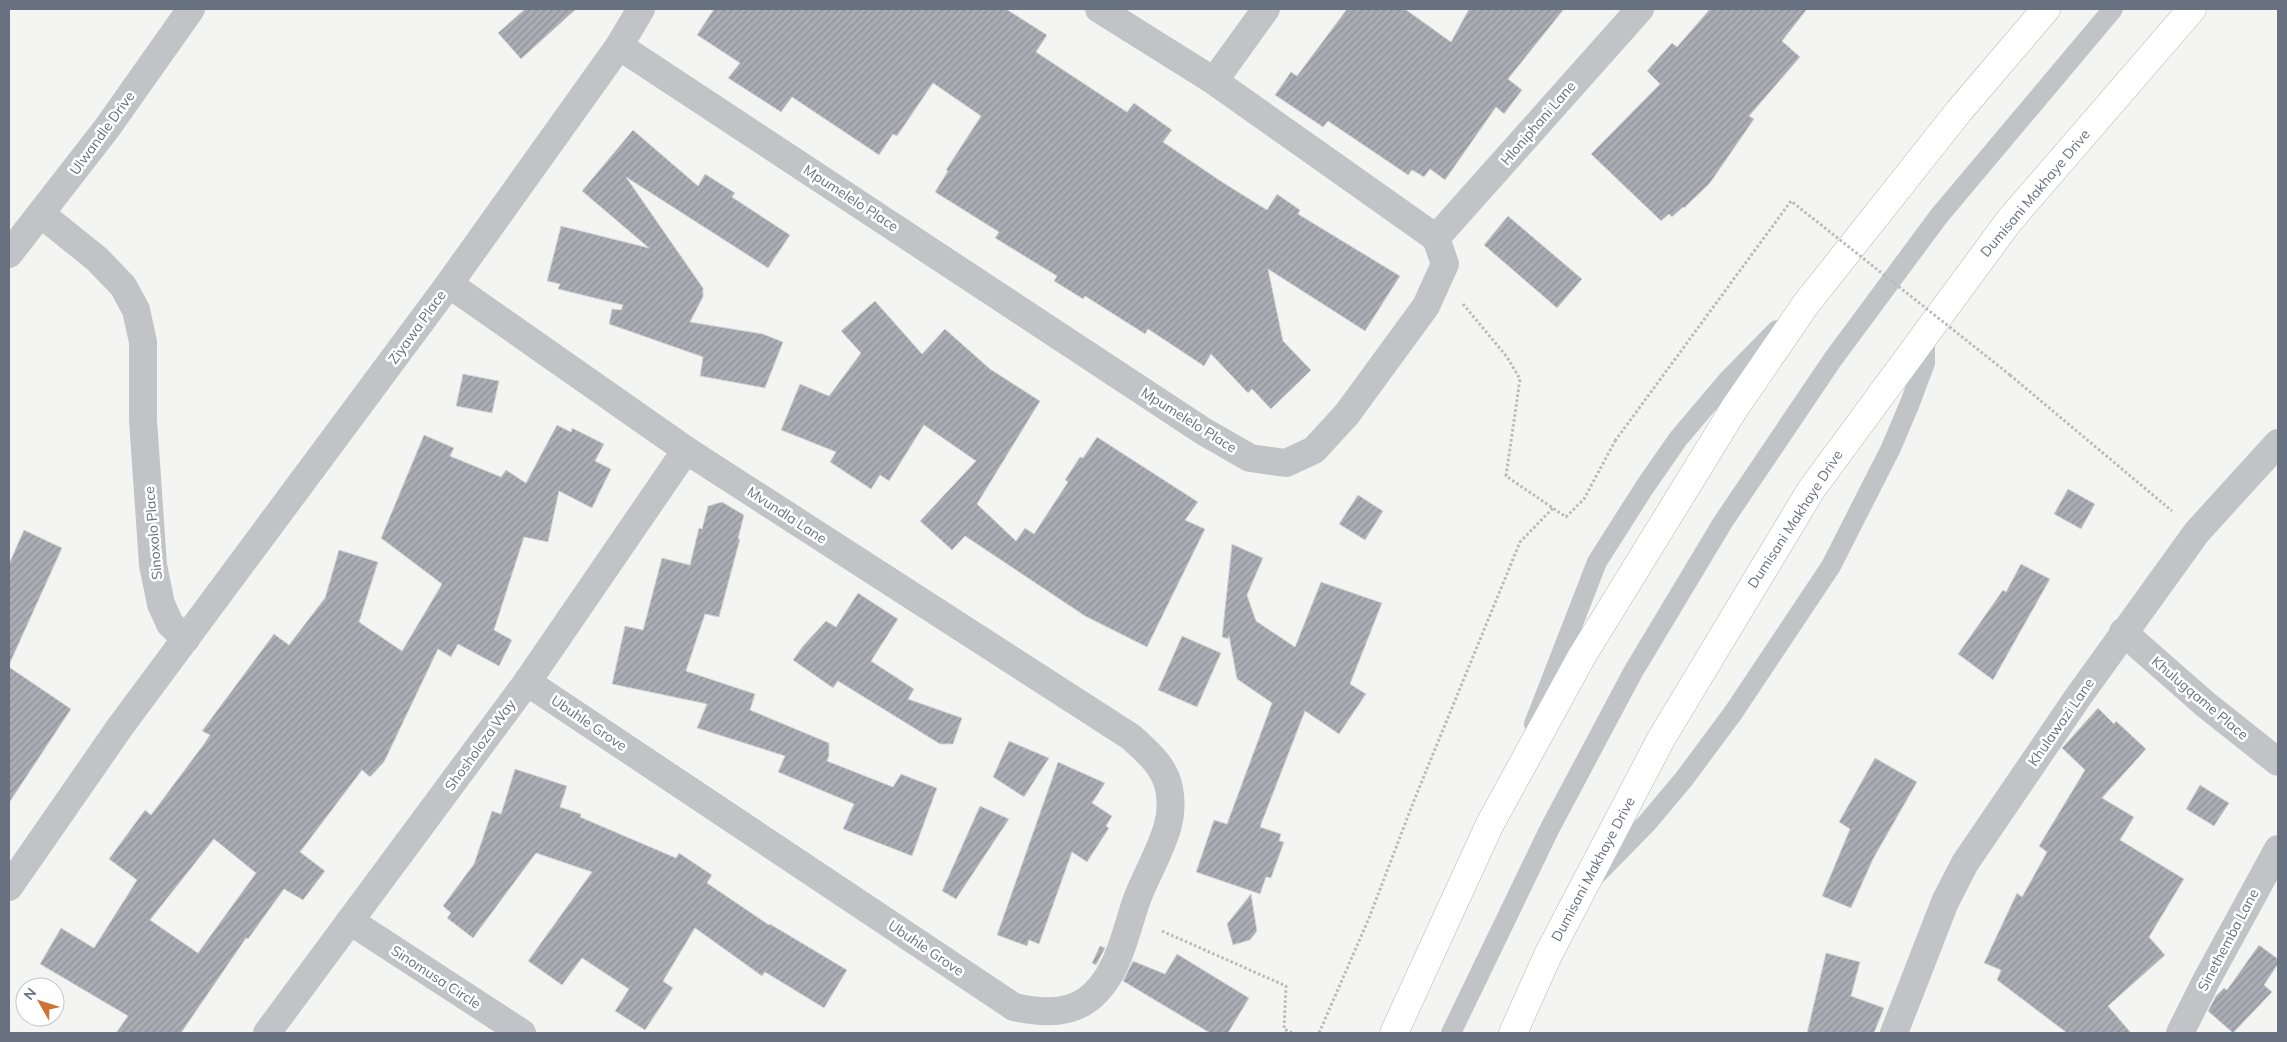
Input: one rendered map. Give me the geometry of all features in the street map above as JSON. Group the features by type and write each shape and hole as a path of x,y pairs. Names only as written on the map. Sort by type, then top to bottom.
{"main road":[{"path":"1394,1033 1490,824 1582,656 1734,409 1806,304 1959,111 2046,9"},
{"name":"Dumisani Makhaye Drive","path":"1513,1033 1548,955 1661,739 1810,490 1925,332 2009,221 2192,9"}],"street":[{"name":"Ulwandle Drive","path":"9,254 107,128 191,9"},
{"name":"Ziyawa Place","path":"186,639 449,284 618,46 640,9"},
{"path":"1099,9 1214,81 1436,238"},
{"path":"1214,81 1266,9"},
{"name":"Hloniphani Lane","path":"1436,238 1640,9"},
{"name":"Mpumelelo Place","path":"618,46 1203,431 1250,458 1286,463 1314,450 1347,414 1426,306 1445,264 1436,238"},
{"name":"Sinoxolo Place","path":"41,214 98,259 123,286 136,310 143,342 143,420 153,565 161,604 170,624 186,639"},
{"name":"Mvundla Lane","path":"449,284 686,450 1130,737"},
{"name":"Khulawazi Lane","path":"1894,1033 1945,902 1965,863 2123,632 2197,532 2278,443"},
{"name":"Shosholoza Way","path":"267,1033 527,682 686,450"},
{"name":"Khulugqame Place","path":"2123,632 2205,704 2278,762"},
{"path":"9,887 120,727 186,639"},
{"name":"Ubuhle Grove","path":"527,682 1014,1007 1038,1013 1086,1002 1101,988 1120,952 1131,918 1168,825 1170,808 1169,789 1165,774 1153,757 1130,737"},
{"name":"Sinethemba Lane","path":"2180,1033 2210,973 2278,849"},
{"name":"Sinomusa Circle","path":"350,921 522,1033"}],"lane":[{"path":"1451,1033 1550,828 1632,672 1723,522 1833,359 1939,216 2113,9"},
{"path":"1513,782 1550,681 1598,562 1678,438 1728,380 1806,304"},
{"path":"1584,887 1647,823 1684,779 1733,713 1830,566 1890,448 1910,403 1925,363 1925,332"}],"path":[{"path":"1440,276 1507,357 1520,379 1506,476 1566,517 1584,499 1615,441 1791,201 2010,375 2197,532"},
{"path":"1319,1033 1369,918 1415,798 1520,542 1553,508"},
{"path":"1131,918 1286,986 1284,1029 1292,1033"}],"building":[{"path":"525,9 576,9 521,59 498,33"},
{"path":"714,9 1006,9 1047,35 1036,52 1127,112 1134,103 1172,130 1163,142 1222,182 1267,210 1277,194 1300,210 1298,214 1400,276 1365,331 1268,269 1283,341 1311,370 1271,409 1252,389 1248,393 1211,354 1204,366 1148,329 1145,334 1085,296 1083,299 1054,281 1057,276 995,238 999,232 935,192 948,171 946,170 981,116 933,83 897,136 893,134 879,155 792,97 781,112 728,78 740,63 697,35"},
{"path":"1347,9 1405,9 1451,42 1469,9 1564,9 1508,79 1522,90 1504,114 1496,107 1445,180 1430,169 1424,177 1412,170 1408,175 1328,121 1323,127 1275,95 1291,72 1297,76"},
{"path":"1710,9 1807,9 1782,41 1800,57 1749,116 1754,119 1710,183 1684,208 1672,217 1669,214 1661,221 1591,154 1660,84 1647,71 1672,43 1677,47"},
{"path":"633,130 698,186 705,174 735,193 732,197 790,235 768,268 626,177 703,288 703,297 690,322 763,334 783,342 765,388 700,376 703,357 609,324 612,309 621,310 623,305 558,289 560,284 547,281 561,226 649,248 582,191"},
{"path":"1508,216 1582,279 1557,308 1484,245"},
{"path":"875,301 922,354 945,329 990,369 1040,401 977,504 1016,541 1025,528 1034,534 1068,482 1065,480 1080,457 1083,458 1097,437 1198,502 1185,520 1205,529 1147,647 1085,616 965,536 952,550 920,521 976,461 924,425 889,481 880,475 871,489 830,462 836,452 781,430 800,384 829,396 861,353 841,331"},
{"path":"463,374 499,381 492,413 456,406"},
{"path":"557,425 571,432 572,428 604,444 595,461 611,469 592,508 559,491 548,542 524,537 494,630 512,640 499,666 458,644 451,657 438,649 384,762 370,777 362,770 300,852 325,871 303,900 284,889 248,939 246,938 181,1033 116,1033 128,1016 65,979 65,977 40,964 61,928 94,948 137,880 109,859 145,810 151,815 204,744 210,735 202,731 274,634 289,645 325,598 339,550 378,562 359,622 402,651 442,584 381,538 424,435 454,448 450,456 501,477 506,470 526,483","holes":["214,839 256,873 198,953 150,920"]},
{"path":"2068,489 2095,504 2081,529 2054,514"},
{"path":"1358,495 1383,511 1365,540 1339,524"},
{"path":"722,502 744,515 738,539 740,539 719,617 705,614 686,671 755,694 750,710 829,743 827,761 893,787 901,774 937,788 912,856 843,829 854,804 778,772 785,756 697,728 707,704 612,684 625,626 643,630 662,558 690,565 699,528 702,529 708,506"},
{"path":"24,530 62,548 9,665 9,564"},
{"path":"1232,544 1263,558 1247,595 1256,621 1295,647 1321,582 1382,603 1350,684 1366,694 1339,734 1305,711 1260,827 1281,834 1279,841 1284,842 1271,878 1266,877 1260,894 1196,872 1214,820 1227,824 1272,703 1237,679 1229,636 1228,639 1222,637"},
{"path":"2021,564 2050,579 1993,680 1958,654 2003,590 2006,592"},
{"path":"858,593 898,619 871,661 914,689 908,699 962,718 953,744 940,744 838,681 833,688 793,660 826,621 836,627"},
{"path":"1182,636 1221,653 1197,707 1158,690"},
{"path":"9,667 71,709 9,803"},
{"path":"2098,708 2114,724 2116,721 2146,749 2102,798 2134,817 2120,840 2184,879 2149,937 2165,955 2108,1006 2131,1033 2067,1033 1997,980 2001,970 1984,963 2017,893 2022,897 2047,852 2039,846 2085,770 2062,748"},
{"path":"1009,741 1049,758 1024,797 993,777"},
{"path":"1875,758 1917,782 1873,859 1851,908 1822,896 1850,829 1839,822"},
{"path":"1058,762 1105,783 1092,803 1112,816 1106,826 1109,828 1087,862 1072,852 1039,944 1029,940 1027,946 997,935"},
{"path":"515,769 567,786 560,807 581,814 580,817 676,858 679,853 712,875 707,883 769,925 847,970 824,1008 765,972 762,976 695,928 663,981 673,988 645,1030 615,1011 629,989 582,958 562,985 528,961 592,872 536,853 473,938 447,918 451,913 443,906 474,864 492,811 501,814"},
{"path":"2200,785 2229,803 2214,826 2186,809"},
{"path":"980,806 1009,819 956,899 942,891"},
{"path":"1251,894 1257,931 1250,940 1233,945 1227,924"},
{"path":"2259,945 2278,959 2278,964 2264,985 2272,992 2233,1033 2208,1011 2216,996 2224,988 2227,990"},
{"path":"1100,946 1105,948 1096,965 1092,963"},
{"path":"1826,953 1860,962 1851,996 1884,1008 1874,1033 1807,1033"},
{"path":"1177,954 1249,998 1228,1033 1210,1033 1123,981 1133,961 1165,974"}]}
